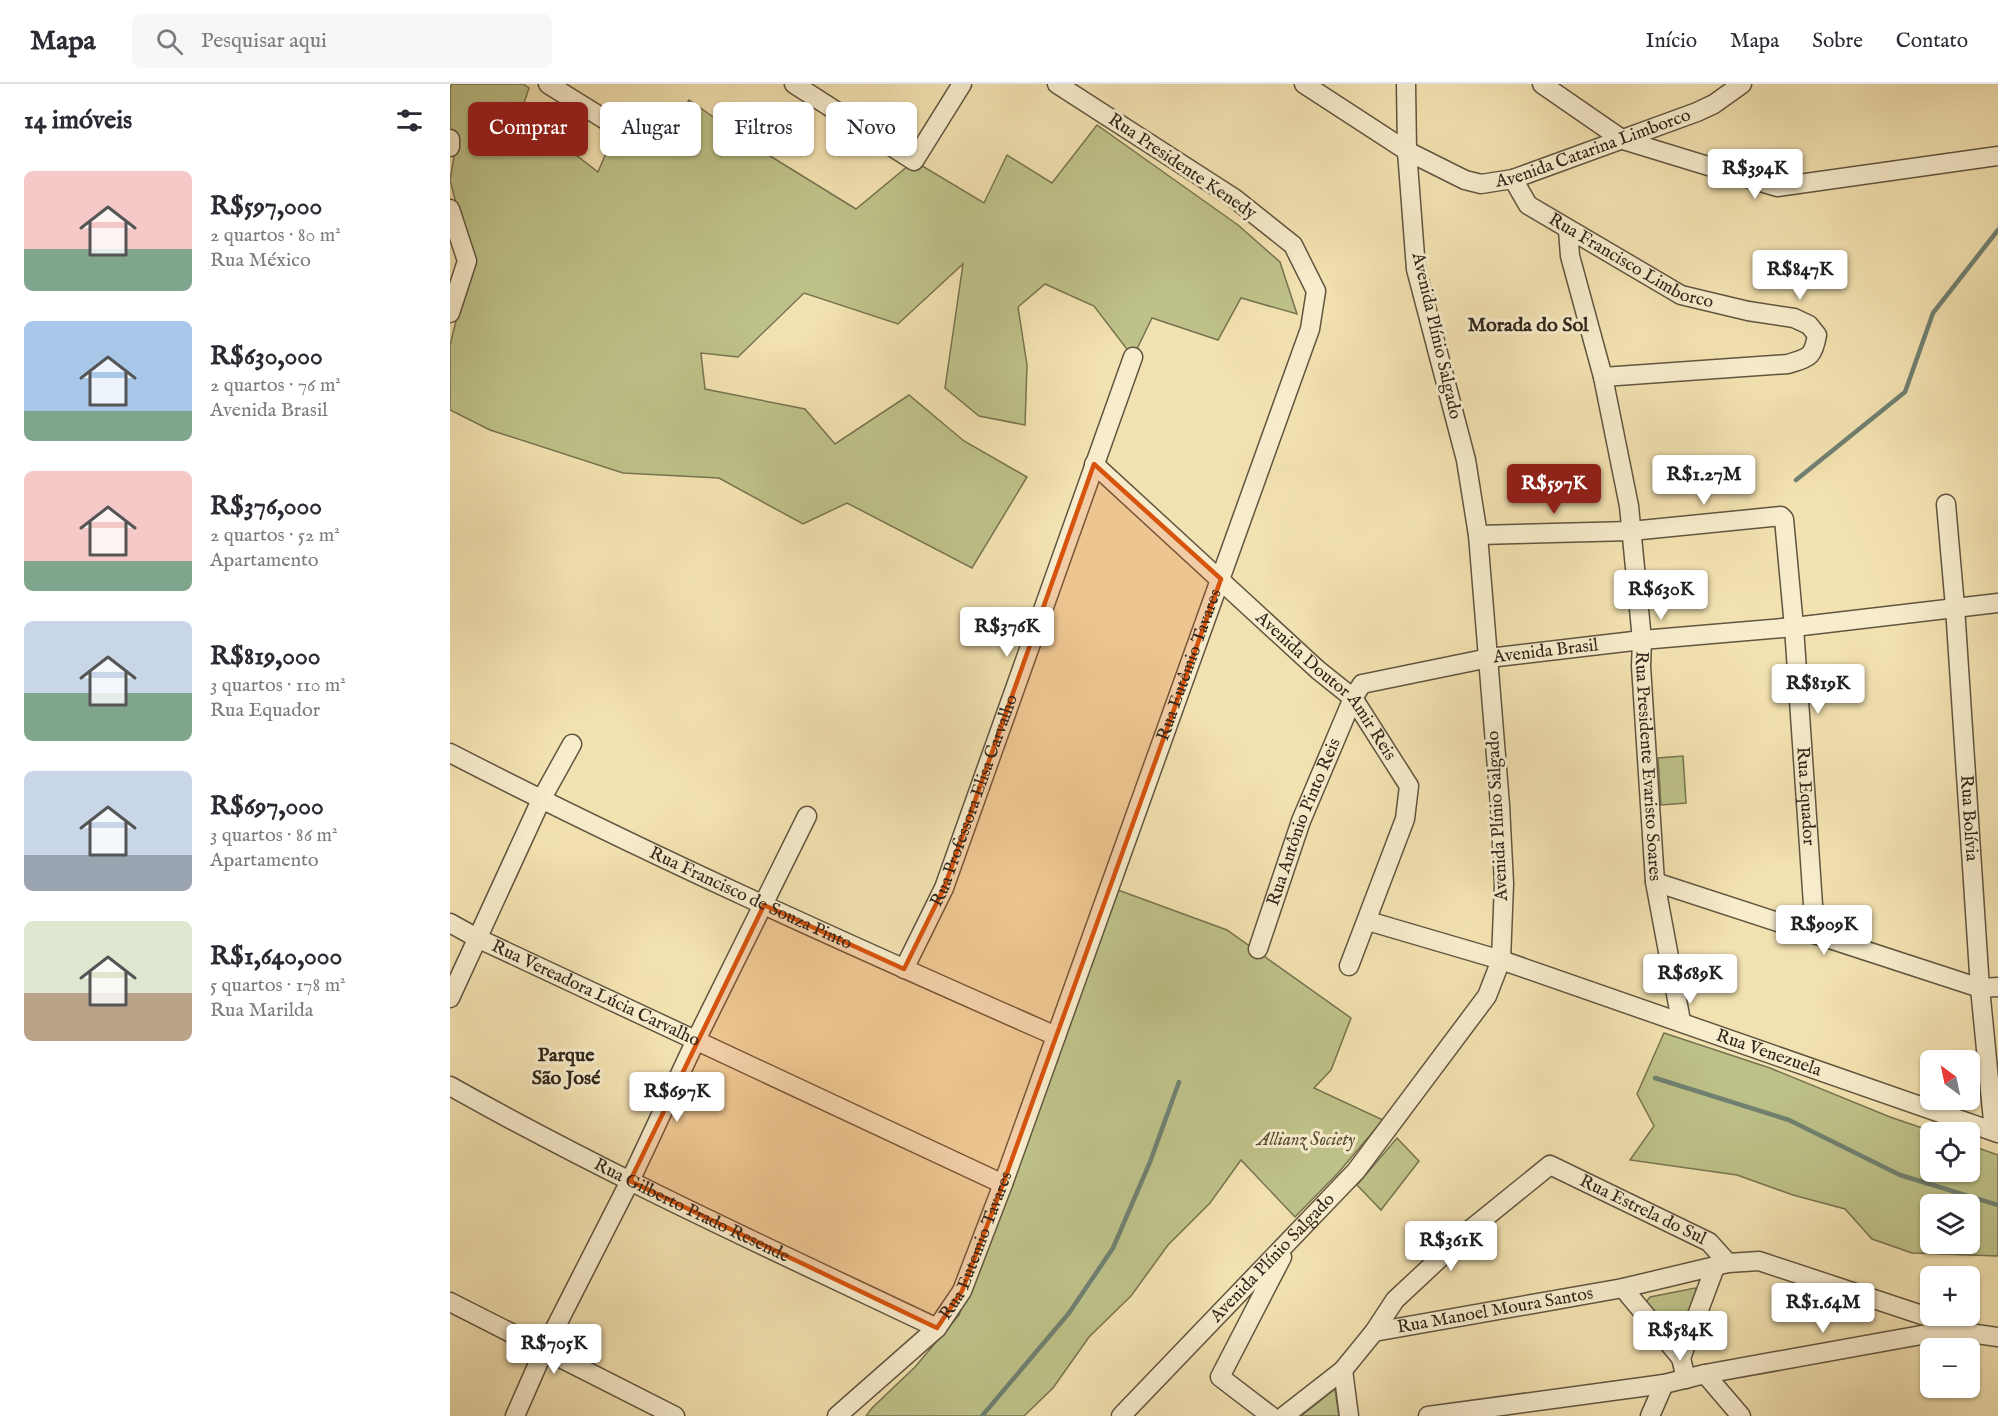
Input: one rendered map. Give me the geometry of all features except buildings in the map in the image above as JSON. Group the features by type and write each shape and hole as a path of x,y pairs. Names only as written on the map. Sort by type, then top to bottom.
{"street":[{"path":"548,84 600,116"},
{"path":"794,84 914,161 962,84"},
{"name":"Rua Presidente Kenedy","path":"1057,84 1234,198 1293,245 1316,291"},
{"name":"Avenida Catarina Limborco","path":"1304,84 1407,151 1465,180 1481,184 1512,179 1698,112 1714,104 1742,84"},
{"name":"Avenida Plínio Salgado","path":"1121,1416 1356,1171 1487,996 1501,960 1504,884 1489,658 1478,535 1466,460 1416,269 1407,151 1406,84"},
{"path":"1542,84 1623,140 1777,187 1998,156"},
{"path":"450,139 450,147"},
{"name":"Rua Francisco Limborco","path":"1512,179 1528,205 1681,295 1794,318 1809,325 1817,335 1811,355 1788,364 1603,377"},
{"path":"450,209 467,261 450,314"},
{"name":"Rua Presidente Evaristo Soares","path":"1568,230 1570,256 1603,377 1629,506 1642,640 1642,677 1655,882 1681,1021"},
{"name":"Rua Eutêmio Tavares","path":"1056,1036 1310,330 1316,291"},
{"name":"Rua Professora Elisa Carvalho","path":"904,969 944,888 1133,357"},
{"name":"Avenida Doutor Amir Reis","path":"1094,464 1318,670 1353,698 1409,786 1405,819 1349,966"},
{"name":"Rua Bolívia","path":"1946,504 1989,987 1996,1132"},
{"name":"Rua Equador","path":"1631,531 1781,516 1785,521 1815,934"},
{"path":"1478,535 1631,531"},
{"name":"Avenida Brasil","path":"1353,698 1362,684 1489,658 1642,640 1794,627 1998,603"},
{"name":"Rua Antônio Pinto Reis","path":"1258,949 1301,821 1353,698"},
{"path":"450,998 541,800 572,744"},
{"name":"Rua Francisco de Souza Pinto","path":"450,753 541,800 904,969 1056,1036"},
{"path":"515,1416 544,1350 630,1181 696,1040 807,816"},
{"path":"1655,882 1989,987"},
{"name":"Rua Venezuela","path":"1368,921 1501,960 1996,1132"},
{"name":"Rua Vereadora Lúcia Carvalho","path":"450,923 477,938 1003,1184"},
{"name":"Rua Eutemio Tavares","path":"837,1416 937,1328 962,1291 1056,1036"},
{"name":"Rua Gilberto Prado Resende","path":"450,1086 523,1127 630,1181 937,1328"},
{"name":"Rua Estrela do Sul","path":"1374,1332 1395,1300 1471,1229 1550,1165 1709,1242 1721,1265"},
{"path":"1271,1416 1220,1377 1294,1234"},
{"name":"Rua Manoel Moura Santos","path":"1374,1332 1623,1288 1721,1265 1759,1261 1928,1317 1949,1330"},
{"path":"1681,1358 1721,1265"},
{"path":"1623,1288 1681,1358 1686,1379"},
{"path":"450,1302 675,1416"},
{"path":"1428,1416 1664,1384 1705,1374 1949,1330 1998,1337"},
{"path":"1284,1416 1343,1370 1374,1332"},
{"path":"1343,1370 1349,1416"},
{"path":"1705,1374 1740,1416"},
{"path":"1650,1416 1664,1384"}],"highlighted area":[{"path":"1094,464 1221,579 1003,1184 962,1291 937,1328 630,1181 764,905 904,969 944,888"}],"green space":[{"path":"452,84 523,84 529,88 524,102 468,102 468,156 577,156 598,172 605,156 701,156 701,108 713,117 713,156 770,156 856,209 914,161 984,203 1007,155 1052,183 1097,125 1238,225 1280,262 1297,314 1241,298 1218,340 1152,318 1133,357 1094,306 1045,284 1018,307 1027,365 1025,425 979,416 945,388 963,264 898,324 804,293 738,357 701,353 705,389 805,409 835,444 909,395 964,441 1027,477 972,568 847,503 803,524 719,478 623,473 490,430 450,410 450,345 471,261 450,180 457,140 450,132 450,88"},
{"path":"1683,756 1686,803 1661,805 1658,758"},
{"name":"Allianz Society","path":"1118,890 1227,930 1351,1018 1331,1070 1314,1088 1383,1120 1338,1173 1295,1217 1241,1160 1210,1203 1168,1245 1131,1296 1089,1337 1053,1388 1024,1416 866,1416 915,1367 959,1315 1099,934"},
{"path":"1664,1033 1770,1068 1920,1127 1920,1182 1980,1182 1980,1149 1998,1155 1998,1256 1941,1254 1980,1254 1980,1194 1920,1194 1920,1253 1912,1253 1872,1239 1845,1209 1793,1195 1737,1175 1630,1160 1654,1126 1637,1094"},
{"path":"1397,1138 1419,1161 1381,1210 1357,1185"},
{"path":"1695,1288 1698,1295 1677,1340 1646,1302 1650,1297"},
{"path":"1335,1389 1339,1416 1301,1416"}],"waterway":[{"path":"1796,480 1905,392 1933,313 1998,230"},
{"path":"1655,1078 1789,1120 1900,1175 1998,1205"},
{"path":"982,1416 1069,1313 1113,1248 1150,1162 1179,1082"}],"district":[{"name":"Morada do Sol","path":"1528,325"},
{"name":"Parque São José","path":"566,1066"}]}
